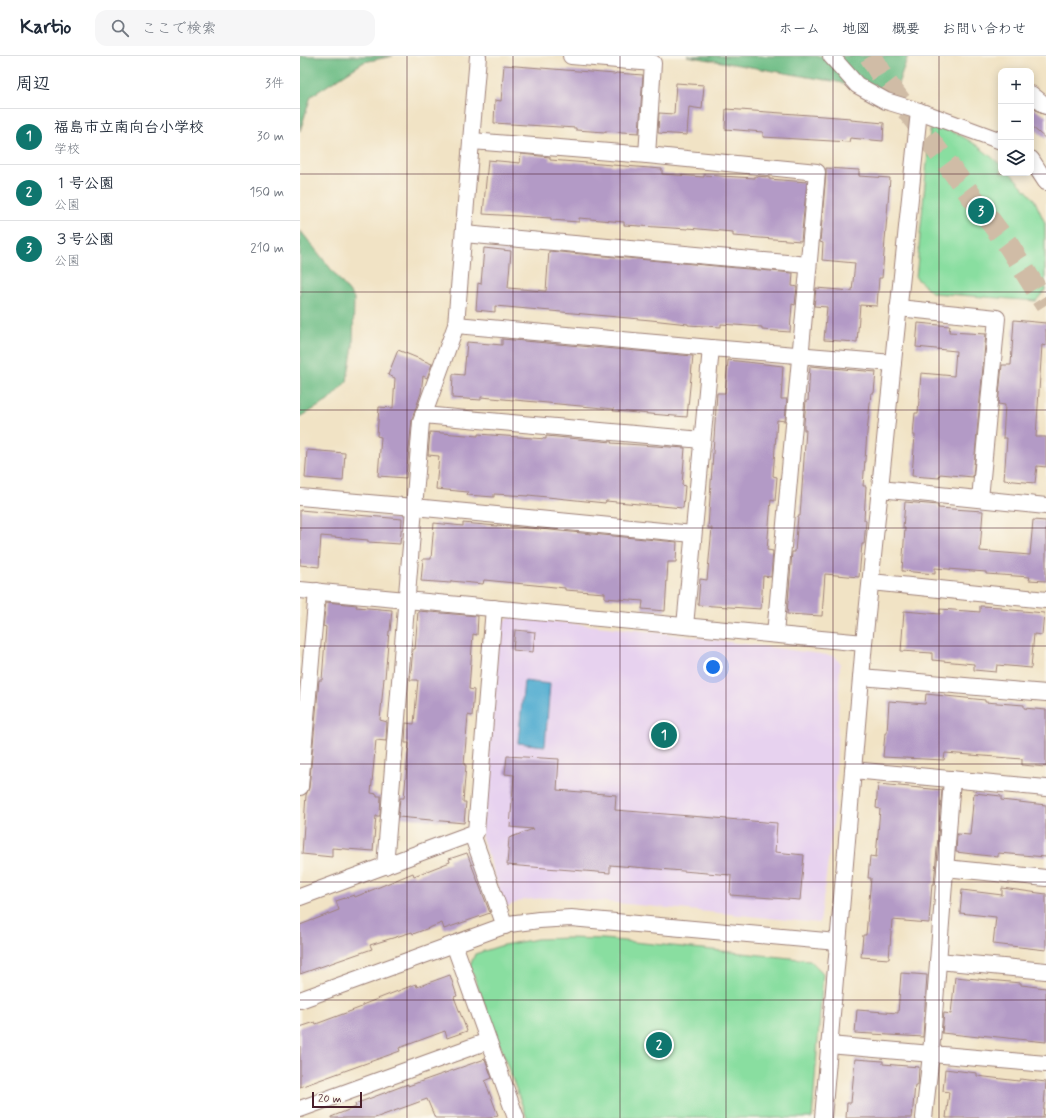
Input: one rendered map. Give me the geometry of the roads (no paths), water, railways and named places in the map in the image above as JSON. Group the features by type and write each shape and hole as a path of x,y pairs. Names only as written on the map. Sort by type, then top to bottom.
{"street":[{"path":"385,866 421,422 456,325 478,56"},
{"path":"571,56 653,63 647,155"},
{"path":"831,56 857,85 886,101 919,111 998,140"},
{"path":"1034,96 1046,106"},
{"path":"823,1118 864,643 919,111"},
{"path":"472,141 647,155 817,172 775,634"},
{"path":"1034,153 1046,159"},
{"path":"1034,164 1046,182"},
{"path":"464,234 808,265"},
{"path":"898,308 997,318 980,499"},
{"path":"456,325 893,363"},
{"path":"685,626 711,348"},
{"path":"423,415 702,440"},
{"path":"880,489 1046,506"},
{"path":"300,497 693,534"},
{"path":"871,582 1046,600"},
{"path":"300,590 864,643"},
{"path":"300,787 317,591"},
{"path":"300,897 476,832 494,608"},
{"path":"861,677 1046,694"},
{"path":"853,770 1046,788"},
{"path":"924,1118 931,1054 952,779"},
{"path":"472,834 505,926"},
{"path":"945,868 1046,878"},
{"path":"300,1000 505,926 539,920 571,918 837,942"},
{"path":"454,944 516,1118"},
{"path":"938,961 1046,971"},
{"path":"300,1109 488,1041"},
{"path":"829,1045 1046,1064"}],"water":[{"path":"524,681 550,684 545,746 518,743"}],"tunnel":[{"path":"870,56 885,81 1009,246 1046,305"}],"place":[{"name":"３号公園","path":"981,211"},
{"name":"福島市立南向台小学校","path":"664,735"},
{"name":"１号公園","path":"659,1045"}]}
